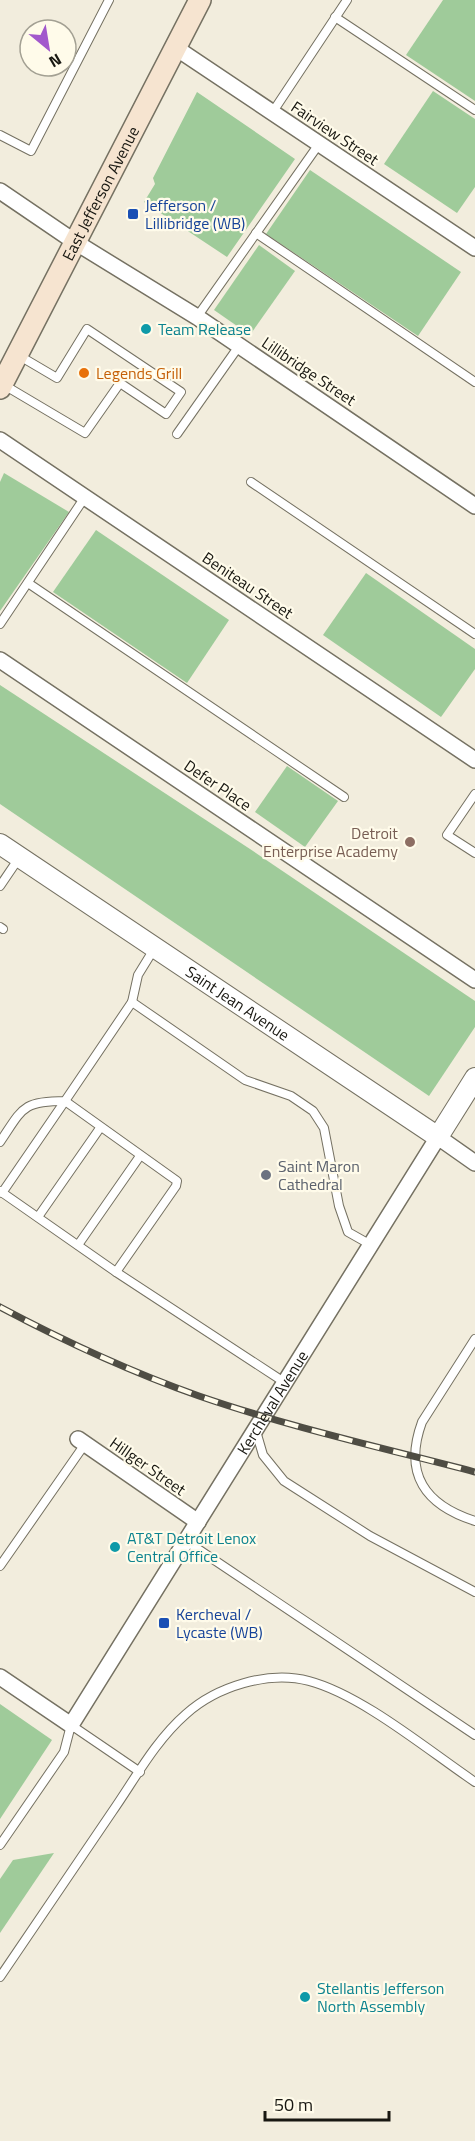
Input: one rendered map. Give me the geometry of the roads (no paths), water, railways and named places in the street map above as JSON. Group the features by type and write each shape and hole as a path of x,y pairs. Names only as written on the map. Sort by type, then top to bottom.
{"main road":[{"name":"East Jefferson Avenue","path":"1,386 200,0"}],"street":[{"name":"Fairview Street","path":"176,48 475,248"},
{"name":"Lillibridge Street","path":"0,190 75,242 197,317 475,506"},
{"name":"Beniteau Street","path":"0,440 475,760"},
{"name":"Defer Place","path":"0,660 475,980"},
{"name":"Saint Jean Avenue","path":"0,844 475,1163"},
{"name":"Kercheval Avenue","path":"72,1725 475,1078"},
{"name":"Hillger Street","path":"82,1442 198,1522"},
{"path":"0,1677 72,1725"}],"lane":[{"path":"0,135 31,151 108,0"},
{"path":"272,113 347,0"},
{"path":"335,17 475,110"},
{"path":"197,317 319,144"},
{"path":"256,233 475,382"},
{"path":"1,386 85,434 120,383 166,414 181,392 87,329 57,378 17,354"},
{"path":"177,434 239,346"},
{"path":"251,482 475,634"},
{"path":"0,624 85,497"},
{"path":"28,583 344,797"},
{"path":"475,795 472,804 447,835 475,853"},
{"path":"0,886 19,857"},
{"path":"154,948 138,975 132,1002 1,1192 116,1272 284,1382"},
{"path":"132,1002 245,1080 291,1096 313,1111 324,1128 339,1206 348,1232 371,1245"},
{"path":"0,1142 22,1109 40,1101 65,1101 100,1128 173,1177 176,1186 116,1272"},
{"path":"38,1217 100,1128"},
{"path":"78,1245 140,1156"},
{"path":"475,1339 422,1422 416,1438 414,1456 418,1477 429,1496 448,1510 475,1521"},
{"path":"255,1429 263,1455 284,1481 370,1536 475,1592"},
{"path":"0,1566 82,1442"},
{"path":"186,1541 475,1736"},
{"path":"0,1977 170,1731 199,1705 232,1687 271,1678 289,1678 335,1690 475,1782"},
{"path":"0,1845 64,1752 72,1725 140,1772"}],"railway":[{"path":"0,1307 98,1355 199,1396 302,1427 475,1472"}],"place":[{"name":"Jefferson / Lillibridge (WB)","path":"133,214"},
{"name":"Team Release","path":"146,329"},
{"name":"Legends Grill","path":"84,373"},
{"name":"Detroit Enterprise Academy","path":"410,842"},
{"name":"Saint Maron Cathedral","path":"266,1175"},
{"name":"AT&T Detroit Lenox Central Office","path":"115,1547"},
{"name":"Kercheval / Lycaste (WB)","path":"164,1623"},
{"name":"Stellantis Jefferson North Assembly","path":"305,1997"}]}
